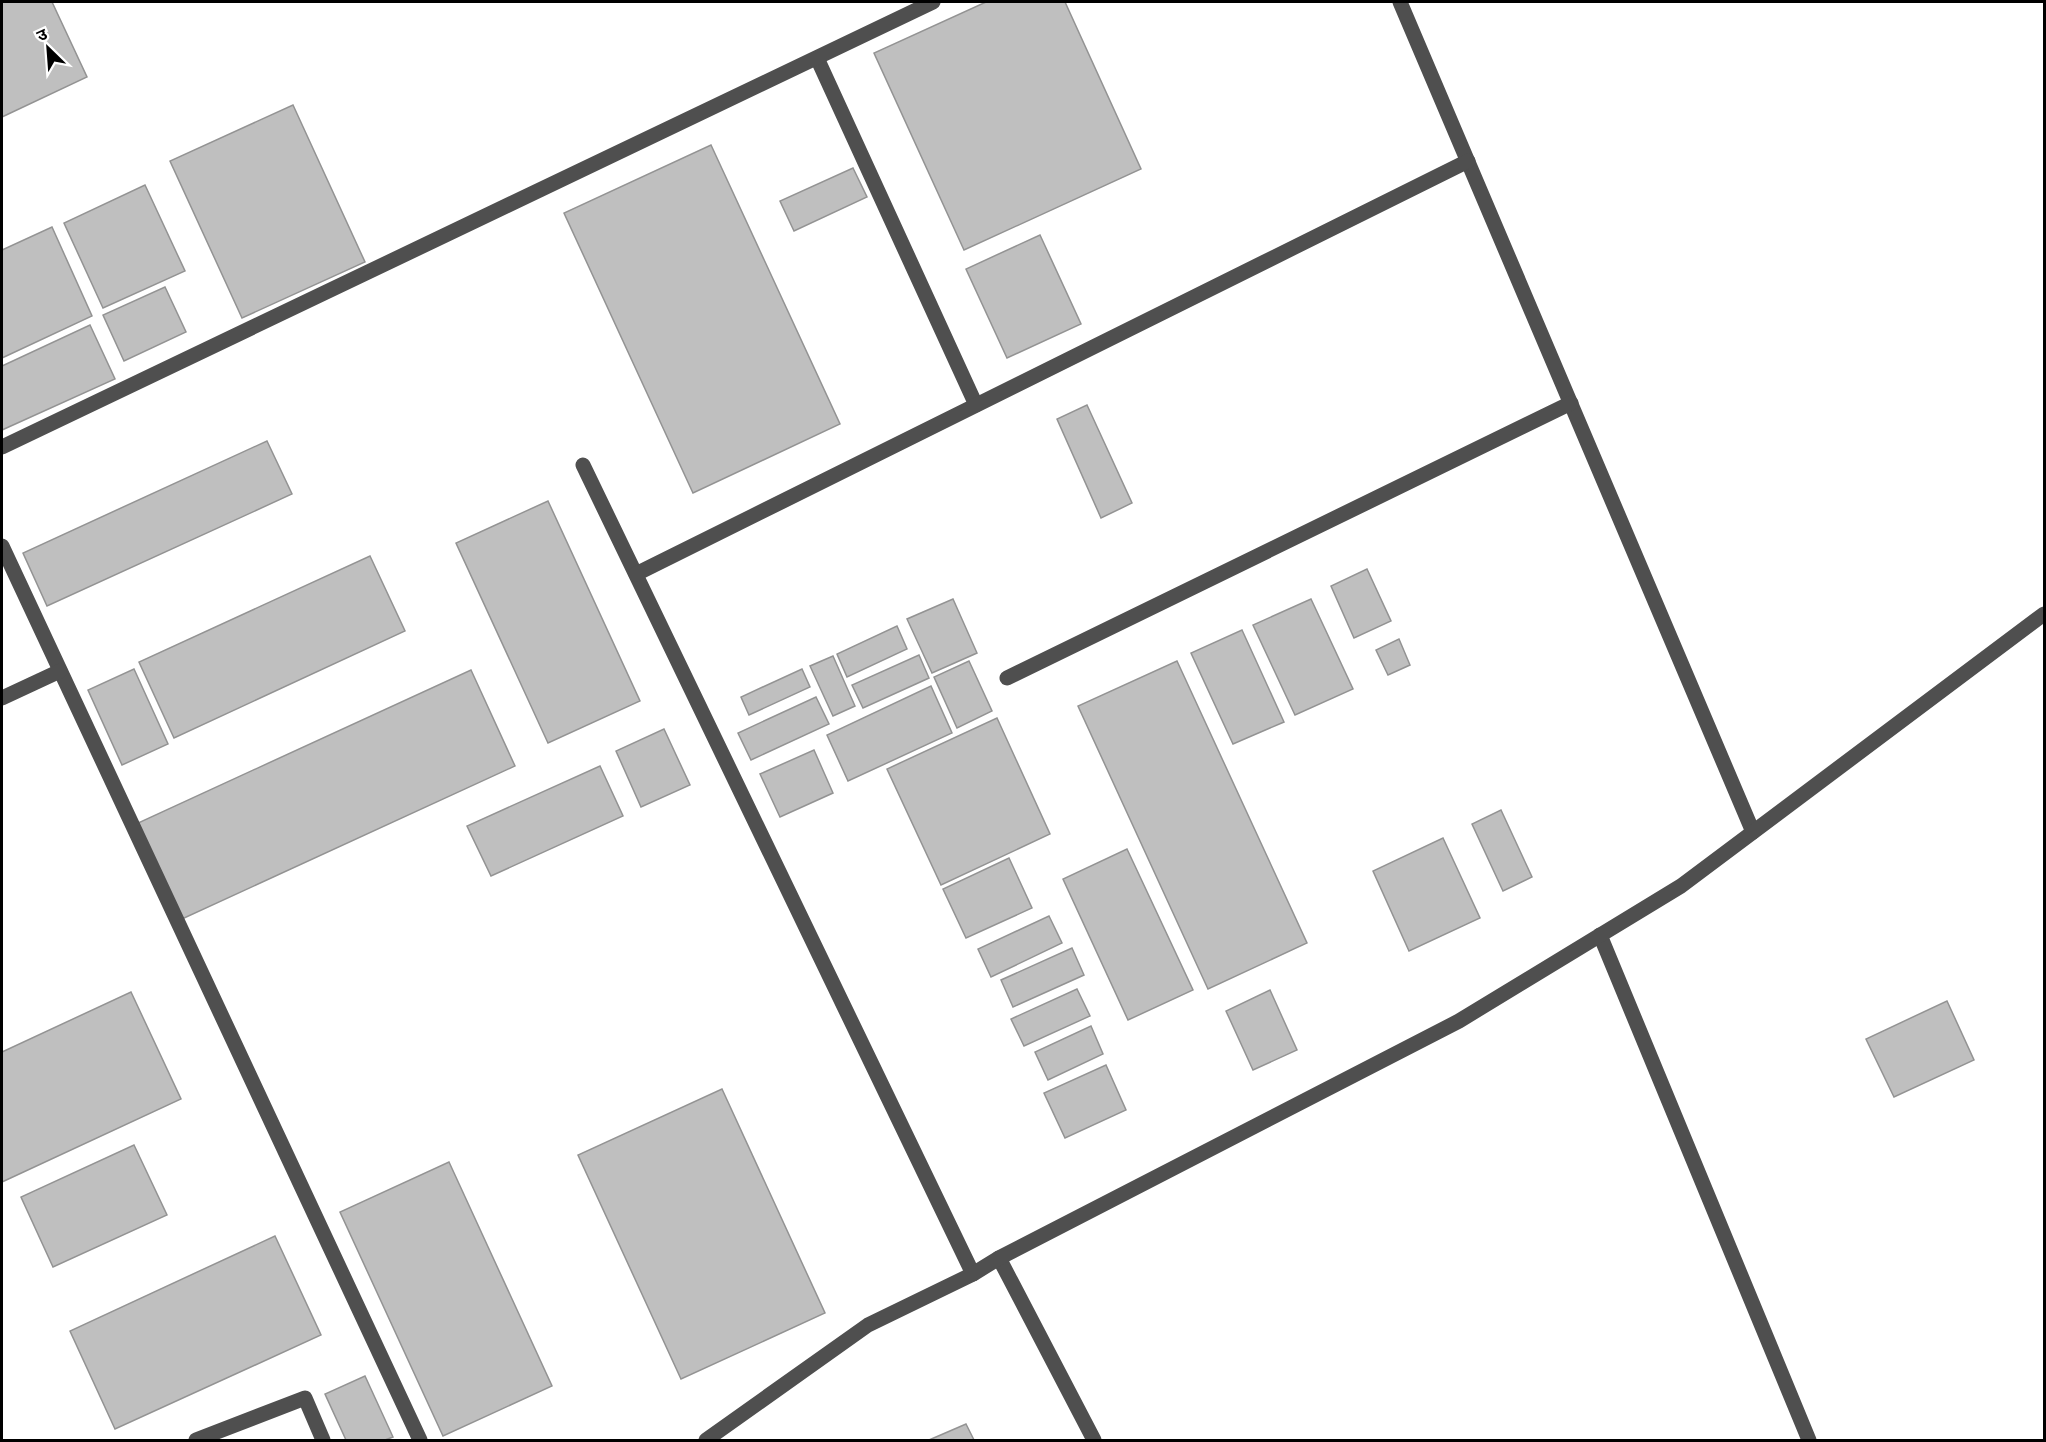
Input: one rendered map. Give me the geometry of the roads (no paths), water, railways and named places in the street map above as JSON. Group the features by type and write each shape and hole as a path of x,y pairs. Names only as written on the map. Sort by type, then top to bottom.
{"street":[{"path":"2,447 933,2"},
{"path":"1400,2 1753,832"},
{"path":"817,58 976,405"},
{"path":"636,574 1468,161"},
{"path":"1007,678 1571,403"},
{"path":"583,465 973,1274"},
{"path":"2,546 420,1440"},
{"path":"705,1440 868,1325 973,1274 999,1258 1459,1021 1681,886 2044,614"},
{"path":"2,698 60,671"},
{"path":"1600,935 1809,1440"},
{"path":"999,1258 1094,1440"},
{"path":"196,1440 305,1398 323,1440"}]}
